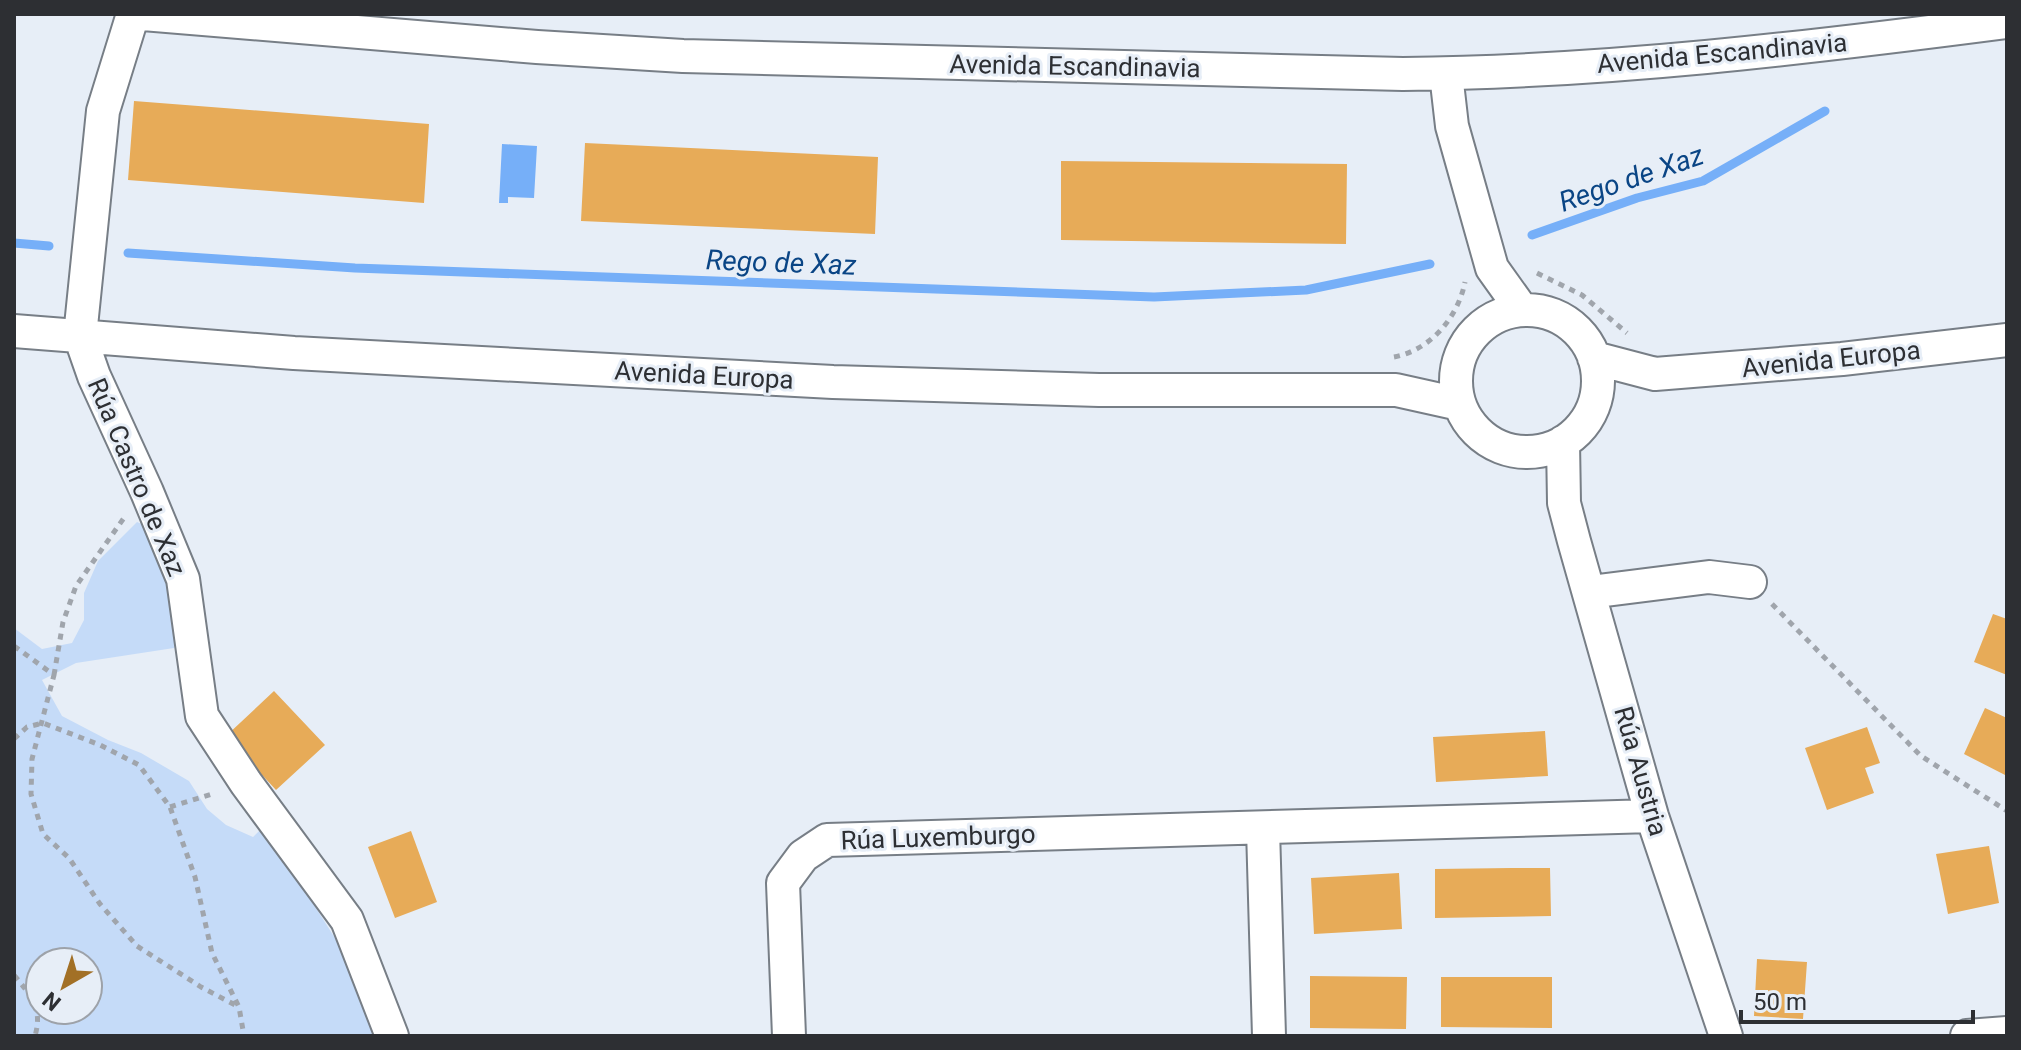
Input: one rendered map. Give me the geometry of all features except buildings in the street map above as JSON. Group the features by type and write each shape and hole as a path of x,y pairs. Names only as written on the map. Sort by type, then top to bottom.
{"street":[{"name":"Rúa Castro de Xaz","path":"133,14 103,111 80,336 94,376 183,579 202,716 246,783 347,920 392,1036"},
{"name":"Avenida Escandinavia","path":"143,14 521,46 683,56 1446,74 1706,58 2007,22"},
{"path":"1446,74 1452,126 1489,323"},
{"path":"1479,271 1522,310"},
{"path":"1522,310 1549,313 1566,322 1583,336 1598,372 1595,397 1585,423 1563,442 1544,451 1530,453 1506,449 1480,435 1467,420 1456,390 1458,361 1465,344 1477,329 1506,313 1522,310"},
{"name":"Avenida Europa","path":"14,331 294,353 833,382 1099,390 1396,390 1459,404"},
{"name":"Avenida Europa","path":"1595,397 1655,374 1842,359 2007,340"},
{"name":"Avenida Europa","path":"1594,358 1655,374"},
{"name":"Avenida Europa","path":"1396,390 1457,372"},
{"name":"Rúa Austria","path":"1563,442 1564,503 1652,816 1726,1036"},
{"name":"Rúa Austria","path":"1530,453 1564,503"},
{"path":"1590,592 1709,577 1750,582"},
{"name":"Rúa Luxemburgo","path":"789,1036 783,883 803,856 827,840 1652,816"},
{"path":"1263,829 1269,1036"},
{"path":"1967,1036 2007,1033"}],"path":[{"path":"1388,358 1408,354 1426,345 1455,311 1479,271"},
{"path":"1533,271 1582,295 1632,336"},
{"path":"147,492 123,518 76,586 63,622 54,675 32,759 31,794 43,834 69,858 100,904 137,946 239,1007"},
{"path":"1750,582 1921,756 2007,811"},
{"path":"14,646 54,675"},
{"path":"14,739 27,727 43,723 100,745 139,765 170,807 195,877 212,953 239,1007 244,1036"},
{"path":"170,807 246,783"},
{"path":"14,975 34,1001 39,1022 35,1036"}],"shaded area":[{"path":"137,522 172,537 184,630 174,648 76,663 42,680 62,716 141,753 189,781 207,809 226,825 253,837 264,826 397,1036 14,1036 14,628 42,649 72,643 84,620 84,593 98,561"}],"water":[{"path":"502,144 537,146 534,198 508,197 508,203 499,203"}],"waterway":[{"name":"Rego de Xaz","path":"1532,235 1637,198 1703,181 1825,111"},
{"name":"Rego de Xaz","path":"14,243 49,246"},
{"name":"Rego de Xaz","path":"128,253 355,268 1154,297 1306,290 1430,264"}]}
